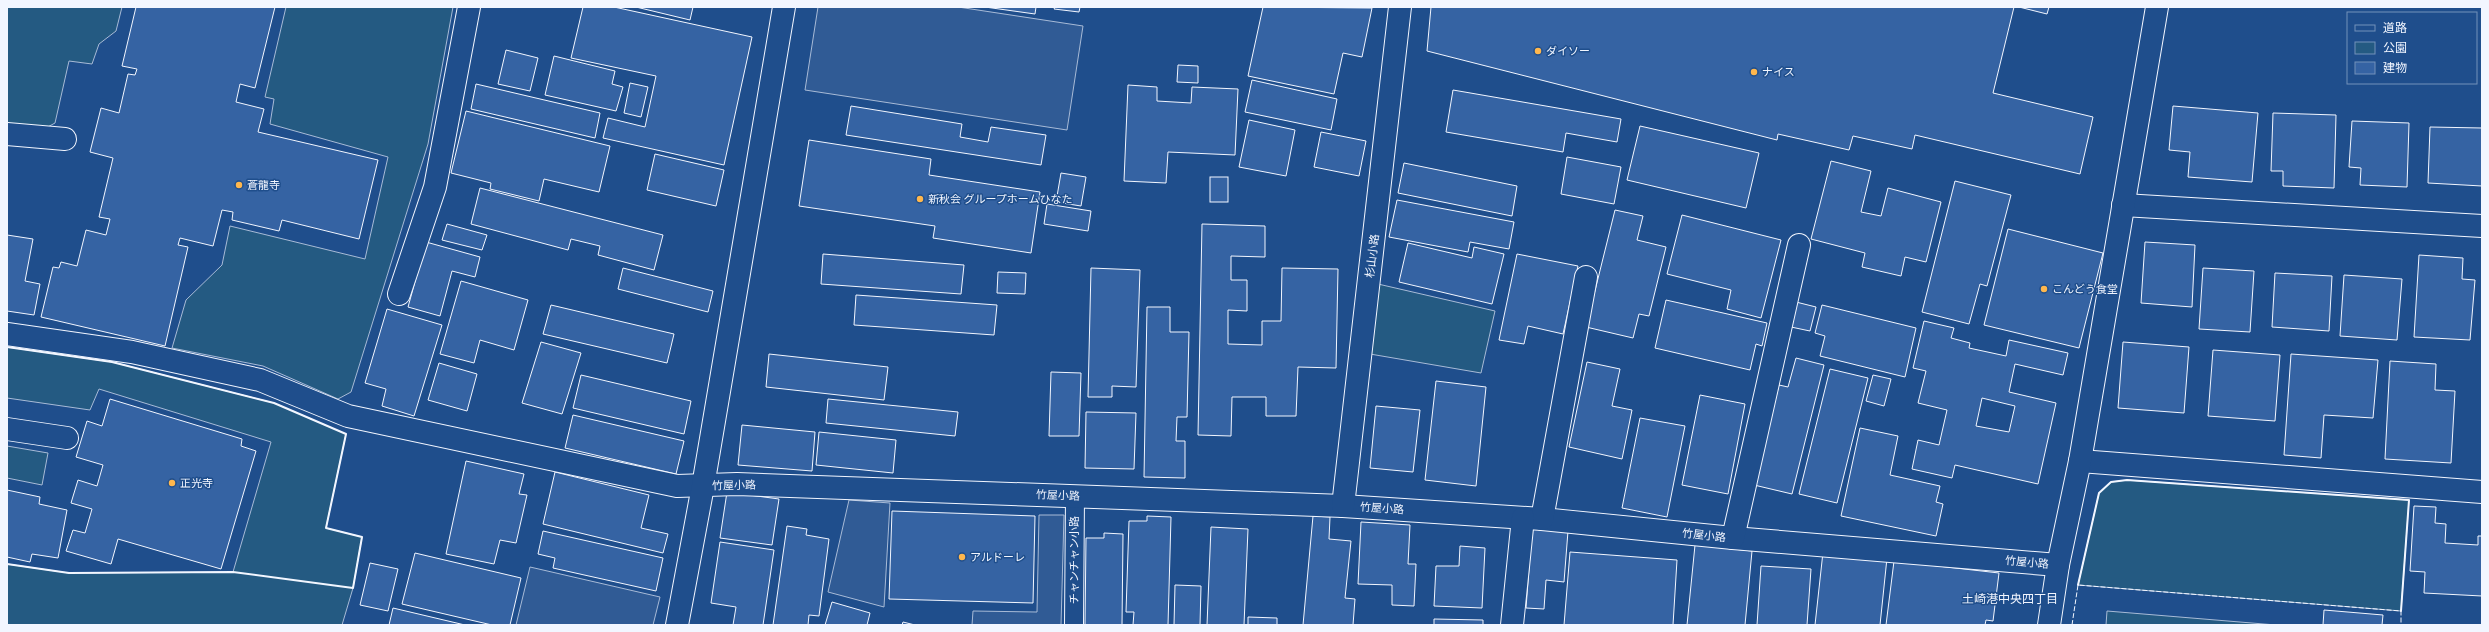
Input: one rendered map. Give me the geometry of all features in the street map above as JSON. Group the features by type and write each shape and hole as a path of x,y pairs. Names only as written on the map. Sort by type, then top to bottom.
{"street":[{"path":"399,294 435,187 469,7"},
{"path":"677,625 703,486 784,7"},
{"name":"杉山小路","path":"1343,506 1400,7"},
{"path":"2049,625 2058,565 2080,461 2157,7"},
{"path":"7,134 65,139"},
{"path":"2123,205 2482,226"},
{"path":"1733,538 1799,245"},
{"path":"1512,625 1533,519 1586,277"},
{"name":"竹屋小路","path":"7,334 132,352 260,380 348,416 677,486 737,484 1343,506 1533,519 1733,538 2058,565"},
{"path":"7,429 67,438"},
{"path":"2080,461 2482,492"}],"lane":[{"name":"チャンチャン小路","path":"1074,625 1075,496"}],"green space":[{"path":"7,7 122,7 116,31 99,44 92,64 69,61 55,123 44,129 7,125"},
{"path":"286,7 453,7 428,144 351,392 338,399 263,366 172,348 186,300 222,265 230,226 365,259 388,157 270,124 274,99 265,97"},
{"path":"1378,284 1495,311 1481,373 1370,354"},
{"path":"7,347 112,362 274,403 346,434 326,528 362,537 353,588 342,625 7,625 7,564 69,573 233,572 271,442 99,389 90,410 7,398"},
{"path":"7,446 48,453 42,485 7,478"},
{"path":"2127,480 2409,500 2401,611 2078,585 2099,493 2111,482"},
{"path":"2107,611 2276,625 2106,625"}],"shaded area":[{"path":"818,7 958,7 1083,26 1067,130 805,90"},
{"path":"849,500 890,503 884,607 828,592"},
{"path":"1039,515 1064,515 1061,625 972,625 973,611 1037,612"},
{"path":"530,567 660,597 653,625 516,625"}],"building":[{"name":"蒼龍寺","path":"136,7 275,7 255,88 240,84 236,102 264,109 258,132 378,160 359,239 282,220 279,231 232,220 233,212 222,210 213,246 180,238 178,245 188,247 165,346 41,317 53,267 59,268 61,262 77,266 86,230 106,235 110,219 99,217 113,158 90,152 101,108 119,113 128,74 135,75 137,69 122,66"},
{"path":"583,7 614,7 752,37 724,165 603,138 608,118 645,127 656,76 571,58"},
{"path":"636,7 693,7 690,20"},
{"path":"985,7 1036,7 1035,14"},
{"path":"1055,7 1080,7 1079,12 1054,9"},
{"path":"1263,7 1372,8 1362,57 1343,53 1334,94 1248,76"},
{"name":"ナイス","path":"1431,7 2014,7 1993,93 2093,117 2080,174 1915,135 1912,149 1853,136 1849,150 1778,134 1777,140 1427,51"},
{"path":"2019,7 2049,7 2047,14"},
{"path":"506,50 538,58 530,91 498,84"},
{"path":"554,56 615,71 612,84 623,87 616,111 545,95"},
{"path":"1178,65 1198,66 1198,83 1177,82"},
{"path":"1252,80 1337,99 1331,130 1245,112"},
{"path":"630,83 648,87 641,117 624,113"},
{"path":"476,84 600,113 595,138 471,109"},
{"path":"1128,85 1157,87 1157,101 1191,103 1192,87 1238,89 1235,155 1168,152 1166,183 1124,181"},
{"path":"1453,90 1621,119 1617,142 1566,133 1563,152 1446,132"},
{"path":"851,106 962,124 960,137 988,142 991,127 1046,135 1041,165 846,135"},
{"path":"2173,106 2258,113 2252,182 2188,177 2190,152 2169,150"},
{"path":"466,111 610,146 599,192 544,179 539,201 490,189 491,183 451,173"},
{"path":"2273,113 2336,115 2334,188 2283,186 2283,171 2271,171"},
{"path":"1249,120 1295,130 1286,176 1239,167"},
{"path":"2352,121 2409,123 2407,187 2360,185 2361,168 2349,167"},
{"path":"1640,126 1759,153 1746,208 1627,180"},
{"path":"2430,127 2482,128 2482,186 2428,183"},
{"path":"1321,132 1366,141 1359,176 1314,167"},
{"name":"新秋会 グループホームひなた","path":"809,140 931,159 929,175 1040,192 1031,253 933,238 935,226 799,206"},
{"path":"655,154 724,170 716,206 647,190"},
{"path":"1567,157 1621,167 1614,204 1561,194"},
{"path":"1831,161 1871,171 1861,212 1881,216 1888,188 1941,202 1926,262 1905,257 1901,276 1862,267 1865,253 1811,239"},
{"path":"1404,163 1517,186 1512,216 1398,193"},
{"path":"1061,173 1086,177 1081,206 1056,202"},
{"path":"1210,177 1228,177 1228,202 1210,202"},
{"path":"1955,181 2011,195 1987,286 1980,284 1969,324 1922,312"},
{"path":"480,188 663,235 654,270 598,255 600,246 571,239 568,250 471,224"},
{"path":"1397,200 1514,222 1509,249 1470,242 1468,252 1389,237"},
{"path":"1047,204 1091,211 1088,231 1044,224"},
{"path":"1615,210 1643,216 1637,240 1666,247 1649,316 1639,314 1633,338 1586,327"},
{"path":"1682,215 1781,240 1761,318 1727,309 1731,290 1667,274"},
{"path":"447,224 487,235 482,250 442,240"},
{"path":"1202,224 1265,226 1265,257 1231,256 1231,280 1247,280 1247,311 1228,310 1228,344 1262,345 1262,321 1281,321 1282,268 1338,269 1336,368 1298,367 1296,416 1266,416 1266,397 1232,397 1231,436 1198,435"},
{"name":"こんどう食堂","path":"2008,229 2103,253 2079,348 1984,325"},
{"path":"7,235 33,239 25,281 40,284 34,315 7,311"},
{"path":"426,242 480,257 475,277 452,271 440,316 408,307"},
{"path":"2145,242 2195,245 2192,307 2141,303"},
{"path":"1408,243 1472,258 1474,247 1504,254 1492,304 1399,282"},
{"path":"823,254 964,265 961,294 821,284"},
{"path":"1517,254 1578,266 1563,334 1528,326 1524,344 1499,340"},
{"path":"2419,255 2463,258 2462,279 2475,280 2470,340 2414,337"},
{"path":"623,268 713,291 708,312 618,289"},
{"path":"1091,268 1140,270 1136,387 1112,386 1112,397 1088,397"},
{"path":"2203,268 2254,271 2250,332 2199,329"},
{"path":"998,272 1026,273 1025,294 997,293"},
{"path":"2275,273 2332,276 2329,331 2272,327"},
{"path":"2344,275 2402,279 2397,340 2340,336"},
{"path":"461,281 528,300 514,350 480,340 474,363 440,354"},
{"path":"856,295 997,305 994,335 854,325"},
{"path":"1666,300 1767,323 1762,346 1756,344 1750,370 1655,348"},
{"path":"1796,302 1816,307 1810,331 1791,327"},
{"path":"551,305 674,334 667,363 543,334"},
{"path":"1822,305 1916,328 1905,377 1820,356 1825,336 1815,333"},
{"path":"1147,307 1170,307 1170,332 1189,332 1187,417 1177,417 1176,441 1185,441 1185,478 1144,477"},
{"path":"387,309 442,325 414,416 382,406 386,389 365,383"},
{"path":"1924,321 1954,328 1951,338 1970,343 1969,348 2006,356 2009,340 2068,353 2063,375 2015,364 2009,392 2056,403 2038,484 1955,465 1952,478 1912,469 1918,440 1939,445 1947,410 1918,403 1926,371 1913,368","holes":["1982,398 2015,406 2009,432 1976,426"]},
{"path":"541,342 581,353 562,414 522,403"},
{"path":"2123,342 2189,347 2184,413 2118,408"},
{"path":"2213,350 2280,355 2275,421 2208,416"},
{"path":"769,354 888,367 884,400 766,387"},
{"path":"2291,354 2378,360 2373,418 2324,415 2321,458 2284,455"},
{"path":"1796,358 1824,365 1792,494 1754,485 1779,385 1788,387"},
{"path":"2390,361 2436,364 2435,390 2455,391 2451,463 2385,459"},
{"path":"1587,362 1620,369 1612,406 1632,410 1622,459 1569,447"},
{"path":"439,363 477,374 467,411 428,400"},
{"path":"1830,369 1868,378 1837,503 1799,494"},
{"path":"1051,372 1081,373 1079,436 1049,436"},
{"path":"581,375 691,401 684,434 573,408"},
{"path":"1873,375 1891,379 1884,406 1866,401"},
{"path":"1436,381 1486,387 1476,486 1425,480"},
{"path":"1700,395 1745,404 1728,494 1682,485"},
{"name":"正光寺","path":"110,399 242,439 241,446 256,451 221,569 118,539 111,564 66,551 73,530 85,533 92,509 71,503 78,480 97,486 103,465 76,457 87,421 102,426"},
{"path":"828,399 958,412 955,436 826,423"},
{"path":"1376,406 1420,410 1413,472 1370,468"},
{"path":"1086,412 1136,413 1134,469 1085,468"},
{"path":"573,415 684,441 676,474 565,448"},
{"path":"1640,418 1685,426 1667,517 1622,508"},
{"path":"742,425 815,432 812,471 738,465"},
{"path":"1860,428 1898,436 1890,475 1940,486 1936,502 1943,504 1936,536 1841,516"},
{"path":"819,432 896,440 893,473 816,465"},
{"path":"466,461 524,474 519,494 527,495 516,543 500,540 494,564 446,554"},
{"path":"555,472 649,495 641,528 668,534 663,553 543,524"},
{"path":"7,490 40,497 39,504 67,510 58,558 32,554 30,562 7,557"},
{"path":"727,492 779,499 772,545 720,538"},
{"path":"2414,506 2436,507 2435,523 2446,524 2445,543 2478,545 2478,536 2482,536 2482,596 2424,593 2425,572 2410,571"},
{"name":"アルドーレ","path":"892,511 1035,516 1033,603 889,599"},
{"path":"1147,516 1171,517 1168,625 1133,625 1134,612 1126,612 1129,521 1147,521"},
{"path":"1313,516 1330,517 1329,539 1351,541 1345,598 1355,599 1353,625 1303,625"},
{"path":"1361,522 1410,525 1408,564 1416,564 1414,606 1392,605 1392,585 1358,584"},
{"path":"787,526 807,529 806,535 829,539 819,616 809,615 808,625 773,625"},
{"path":"1211,527 1248,529 1244,625 1207,625"},
{"path":"1532,529 1568,531 1564,582 1546,580 1544,609 1526,608"},
{"path":"543,531 663,558 656,591 553,568 555,558 538,554"},
{"path":"1104,533 1123,534 1122,625 1085,625 1086,538 1104,538"},
{"path":"720,542 774,550 763,625 733,625 736,607 711,603"},
{"path":"1695,545 1752,551 1745,625 1687,625"},
{"path":"1460,546 1485,548 1482,608 1434,606 1436,566 1459,566"},
{"path":"1570,552 1677,560 1673,625 1564,625"},
{"path":"1823,552 1887,558 1880,625 1815,625"},
{"path":"415,553 521,578 510,625 492,625 402,604"},
{"path":"1894,561 1999,573 1993,621 1986,620 1985,625 1886,625"},
{"path":"370,563 398,569 388,611 360,605"},
{"path":"1761,566 1811,569 1807,625 1757,625"},
{"path":"1175,585 1201,586 1200,625 1174,625"},
{"path":"832,602 870,613 867,625 825,625"},
{"path":"393,608 465,625 389,625"},
{"path":"2324,610 2383,615 2382,625 2323,625"},
{"path":"1248,617 1277,618 1277,625 1248,625"},
{"path":"1434,619 1483,620 1483,625 1434,625"},
{"path":"903,622 915,625 902,625"}],"fence":[{"path":"2072,625 2078,585 2401,611 2401,625"}],"wall":[{"path":"7,347 112,362 274,403 346,434 326,528 362,537 353,588 233,572 69,573 7,564"},
{"path":"2078,585 2099,493 2111,482 2127,480 2409,500 2401,611"}],"place":[{"name":"ダイソー","path":"1538,51"},
{"name":"ナイス","path":"1754,72"},
{"name":"蒼龍寺","path":"239,185"},
{"name":"新秋会 グループホームひなた","path":"920,199"},
{"name":"こんどう食堂","path":"2044,289"},
{"name":"正光寺","path":"172,483"},
{"name":"アルドーレ","path":"962,557"}],"district":[{"name":"土崎港中央四丁目","path":"2010,599"}]}
